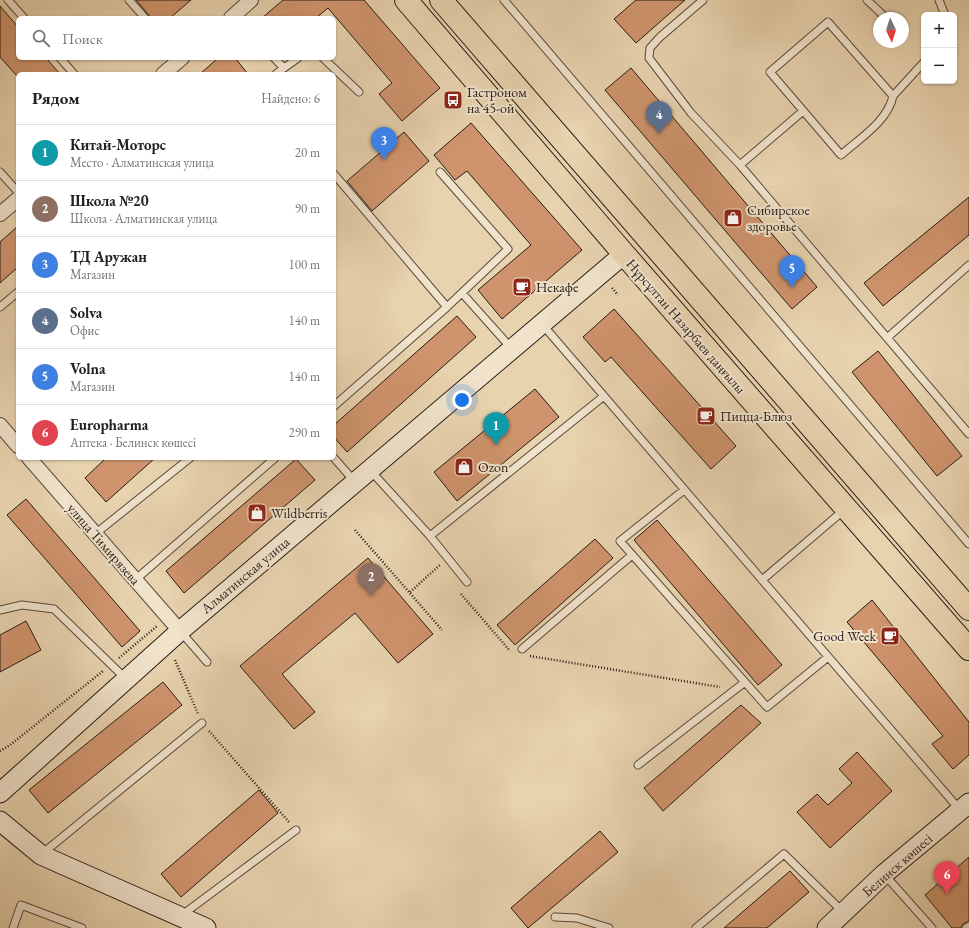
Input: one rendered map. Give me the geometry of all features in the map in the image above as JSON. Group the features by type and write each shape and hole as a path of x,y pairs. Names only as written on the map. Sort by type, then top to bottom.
{"main road":[{"name":"Нұрсұлтан Назарбаев даңғылы","path":"406,0 624,254 969,648"},
{"name":"Нұрсұлтан Назарбаев даңғылы","path":"441,0 969,609"},
{"path":"624,254 645,235"}],"street":[{"path":"234,16 251,0"},
{"path":"165,72 180,60"},
{"path":"0,214 16,201"},
{"name":"Алматинская улица","path":"0,793 180,631 624,254"},
{"path":"0,425 16,443"},
{"name":"улица Тимирязева","path":"31,460 180,631"},
{"name":"Белинск көшесі","path":"827,928 884,874 965,807"},
{"path":"0,821 41,855 206,928"}],"lane":[{"path":"8,0 22,16"},
{"path":"129,0 143,16"},
{"path":"504,0 969,544"},
{"path":"703,0 660,37 650,48 649,58 691,113 740,165 969,434"},
{"path":"866,0 879,12"},
{"path":"939,0 944,12"},
{"path":"893,96 828,22 770,72 841,155 882,118 890,107 893,96 921,65"},
{"path":"62,60 72,72"},
{"path":"276,60 284,68"},
{"path":"279,72 295,60"},
{"path":"325,60 359,92"},
{"path":"740,165 803,111"},
{"path":"0,172 16,190"},
{"path":"336,404 447,307 508,249 440,172"},
{"path":"336,176 447,307"},
{"path":"887,338 969,265"},
{"path":"462,293 512,349"},
{"path":"0,307 16,294"},
{"path":"541,324 828,657 965,807"},
{"path":"430,536 604,396"},
{"path":"95,534 188,460"},
{"path":"135,580 273,460"},
{"path":"336,460 355,482"},
{"path":"370,469 430,536 467,582"},
{"path":"684,490 620,541 767,707 828,657"},
{"path":"762,580 846,508"},
{"path":"522,650 632,555"},
{"path":"0,610 22,605 54,609 126,679"},
{"path":"180,631 207,662"},
{"path":"638,766 745,682"},
{"path":"41,855 202,723"},
{"path":"180,916 296,830"},
{"path":"696,928 784,854 844,912"},
{"path":"884,874 932,928"},
{"path":"13,928 21,905 82,928"},
{"path":"555,917 577,918 609,928"}],"path":[{"path":"355,530 442,630"},
{"path":"410,592 448,558"},
{"path":"461,594 512,653"},
{"path":"528,656 734,690"},
{"path":"175,660 202,723 296,830"}],"building":[{"path":"136,0 191,0 172,16 149,16"},
{"path":"283,0 364,0 440,88 402,121 379,94 392,83 328,8 318,16 264,16"},
{"path":"636,0 685,0 636,43 614,19"},
{"path":"0,6 16,25 16,60 48,60 58,72 16,72 16,75 0,57"},
{"path":"216,60 237,60 246,72 202,72"},
{"path":"631,68 817,287 792,309 605,90"},
{"path":"471,123 582,250 502,319 478,290 531,245 467,171 455,180 434,155"},
{"path":"404,132 429,161 372,211 347,181"},
{"path":"969,197 969,235 883,306 864,283"},
{"path":"16,228 16,269 0,283 0,242"},
{"path":"614,309 736,446 711,469 611,357 605,362 583,337"},
{"path":"457,316 476,337 347,452 336,439 336,423"},
{"path":"878,351 962,456 937,476 852,372"},
{"path":"535,389 559,417 457,501 434,472"},
{"path":"104,460 153,460 106,502 85,478"},
{"path":"295,460 297,460 315,480 184,593 166,571"},
{"path":"26,499 140,631 122,647 7,515"},
{"path":"657,520 782,665 758,685 634,540"},
{"path":"595,539 613,558 515,645 497,625"},
{"path":"368,558 433,634 398,663 355,613 282,674 315,712 294,729 240,666"},
{"path":"872,600 969,722 969,755 953,769 932,744 943,736 847,622"},
{"path":"26,621 41,650 0,672 0,635"},
{"path":"163,682 182,705 48,813 29,790"},
{"path":"741,705 761,723 663,811 644,788"},
{"path":"857,752 892,791 830,848 797,812 817,794 828,805 852,783 839,769"},
{"path":"259,790 278,813 181,897 161,874"},
{"path":"600,831 618,852 528,928 511,908"},
{"path":"969,857 969,921 963,924 961,928 952,928 925,895"},
{"path":"790,871 809,892 767,928 724,928"}],"place":[{"name":"Гастроном на 45-ой","path":"453,100"},
{"name":"Solva","path":"659,134"},
{"name":"ТД Аружан","path":"384,160"},
{"name":"Сибирское здоровье","path":"733,218"},
{"name":"Некафе","path":"522,287"},
{"name":"Volna","path":"792,288"},
{"name":"Пицца-Блюз","path":"706,416"},
{"name":"Китай-Моторс","path":"496,445"},
{"name":"Ozon","path":"464,467"},
{"name":"Wildberris","path":"257,513"},
{"name":"Школа №20","path":"371,596"},
{"name":"Good Week","path":"890,636"},
{"name":"Europharma","path":"947,894"}]}
